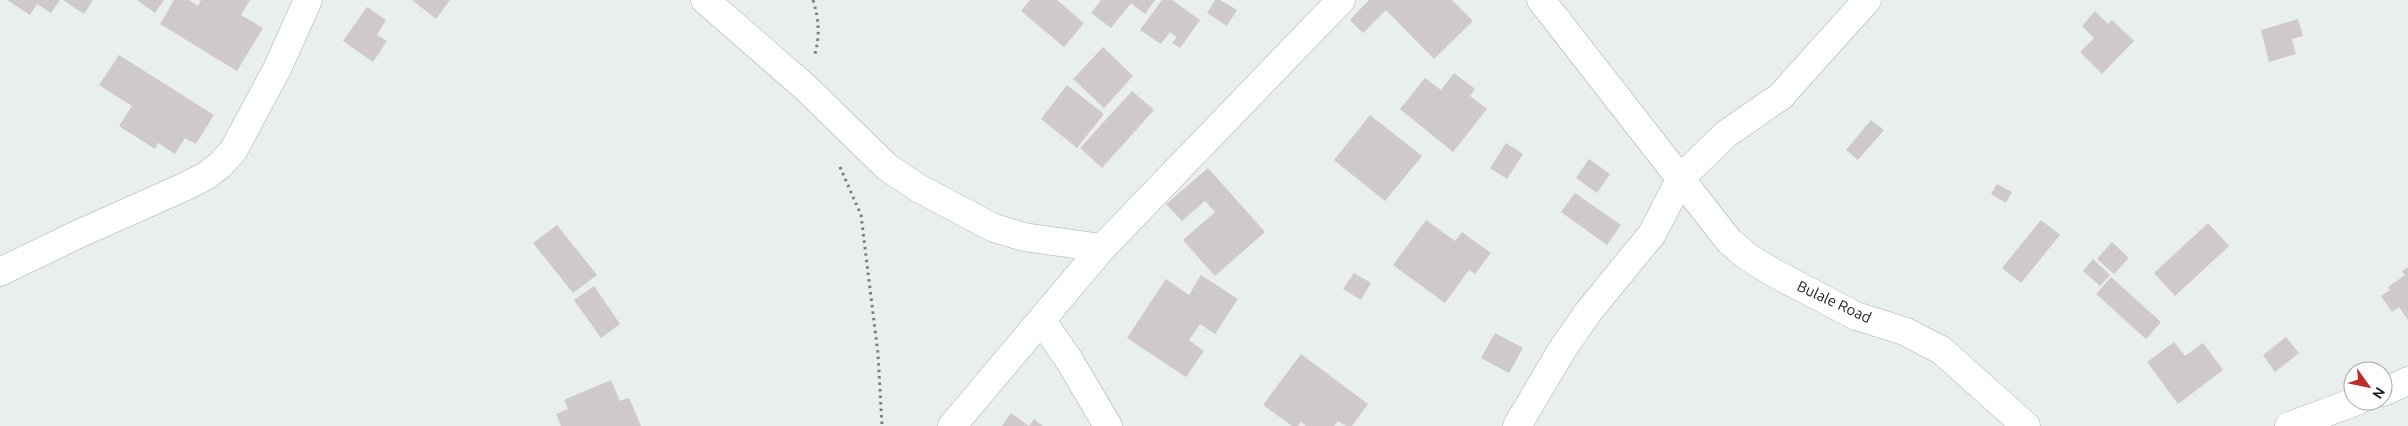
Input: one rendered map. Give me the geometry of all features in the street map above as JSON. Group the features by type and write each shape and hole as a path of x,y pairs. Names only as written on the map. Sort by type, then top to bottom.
{"street":[{"path":"0,272 74,236 184,187 206,176 220,165 238,143 277,69 308,0"},
{"path":"705,0 806,88 887,167 920,190 994,228 1024,237 1102,248"},
{"path":"952,426 1102,248 1340,0"},
{"name":"Bulale Road","path":"1541,0 1730,241 1748,257 1856,316 1904,331 1941,350 2026,426"},
{"path":"1517,426 1562,350 1589,311 1652,234 1681,178 1726,134 1781,96 1867,0"},
{"path":"1042,321 1108,426"},
{"path":"2393,388 2408,381"},
{"path":"2289,426 2343,406"}],"path":[{"path":"806,88 820,36 813,0"},
{"path":"838,160 861,214 878,354 882,426"}],"building":[{"path":"7,0 60,0 51,13 37,4 30,15"},
{"path":"63,0 93,0 84,14"},
{"path":"137,0 164,0 155,13"},
{"path":"174,0 189,0 198,6 201,0 250,0 241,15 263,28 237,71 160,24"},
{"path":"412,0 450,0 436,19"},
{"path":"1030,0 1057,0 1084,23 1064,47 1021,11"},
{"path":"1101,0 1155,0 1145,14 1131,3 1111,28 1091,13"},
{"path":"1162,0 1172,0 1200,20 1180,48 1172,43 1177,37 1170,32 1161,44 1140,30"},
{"path":"1215,0 1220,0 1237,10 1227,26 1207,13"},
{"path":"1369,0 1452,0 1473,21 1434,59 1386,10 1363,33 1350,20"},
{"path":"367,7 386,20 377,35 387,41 373,62 343,41"},
{"path":"2095,11 2108,24 2112,20 2134,41 2102,74 2080,52 2094,38 2082,26"},
{"path":"2298,19 2303,36 2292,39 2296,54 2269,62 2261,30"},
{"path":"1103,47 1133,76 1104,108 1073,79"},
{"path":"119,55 214,115 196,144 185,138 175,154 158,143 155,149 119,126 132,106 99,85"},
{"path":"1454,73 1475,89 1470,96 1487,109 1453,152 1400,109 1425,78 1441,90"},
{"path":"1067,85 1104,114 1077,148 1041,119"},
{"path":"1132,91 1154,110 1102,168 1080,148"},
{"path":"1370,115 1422,156 1385,201 1334,160"},
{"path":"1871,120 1884,130 1858,160 1846,150"},
{"path":"1506,143 1523,154 1507,179 1490,168"},
{"path":"1589,159 1610,174 1597,193 1576,178"},
{"path":"1208,168 1265,232 1215,276 1183,240 1215,212 1205,201 1182,221 1166,204"},
{"path":"1997,184 2012,192 2006,203 1991,194"},
{"path":"1575,193 1621,225 1607,245 1561,212"},
{"path":"1426,220 1455,241 1462,232 1491,253 1475,274 1469,270 1445,303 1393,265"},
{"path":"2041,220 2060,235 2021,283 2002,268"},
{"path":"2208,223 2229,246 2175,296 2154,273"},
{"path":"557,225 597,275 573,293 533,243"},
{"path":"2112,242 2129,258 2114,274 2097,259"},
{"path":"2093,259 2110,275 2100,286 2083,271"},
{"path":"2408,267 2408,320 2399,307 2392,312 2381,296 2390,290 2388,287 2405,275 2402,271"},
{"path":"1354,273 1371,283 1361,300 1343,289"},
{"path":"1201,275 1238,299 1215,334 1200,324 1189,340 1204,351 1186,377 1127,338 1166,279 1189,295"},
{"path":"2111,277 2161,322 2146,339 2096,294"},
{"path":"594,286 620,324 601,338 574,300"},
{"path":"1495,333 1523,348 1509,373 1481,358"},
{"path":"2286,337 2299,353 2275,372 2263,355"},
{"path":"2174,342 2185,356 2203,343 2223,370 2178,404 2147,362"},
{"path":"1301,354 1368,404 1352,426 1346,426 1338,421 1334,426 1306,426 1301,422 1298,426 1292,426 1263,405"},
{"path":"611,380 620,401 629,398 641,426 561,426 556,414 568,409 564,400"},
{"path":"1011,413 1029,426 1002,426"},
{"path":"1034,419 1043,426 1029,426"}]}
